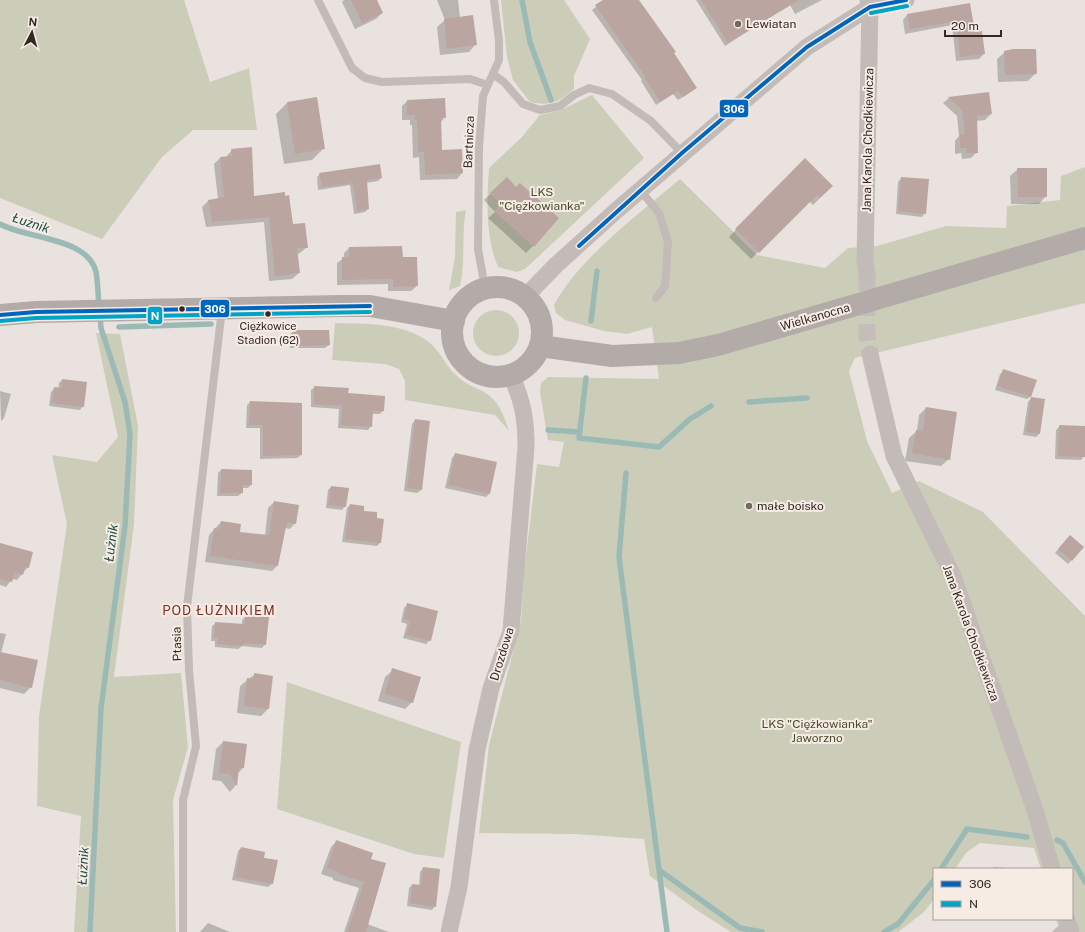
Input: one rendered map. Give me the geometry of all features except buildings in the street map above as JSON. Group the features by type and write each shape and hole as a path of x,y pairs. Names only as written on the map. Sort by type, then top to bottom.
{"street":[{"path":"525,297 556,265 640,190 807,47 869,4 906,0"},
{"name":"Jana Karola Chodkiewicza","path":"866,274 869,4"},
{"name":"Wielkanocna","path":"540,346 612,356 645,356 687,351 725,343 1085,238"},
{"path":"485,288 511,289 525,297 534,306 540,319 542,333 540,346 534,359 524,368 511,375 498,377 485,376 464,362 457,352 453,339 454,321 466,300 485,288"},
{"path":"0,314 99,310 370,306 454,321"},
{"name":"Jana Karola Chodkiewicza","path":"870,354 894,456 953,576 1036,813 1052,868"},
{"name":"Drozdowa","path":"449,932 459,887 476,750 491,688 511,630 526,447 526,420 522,400 511,375"}],"lane":[{"path":"318,0 352,68 364,78 371,81 382,82 470,79 488,85"},
{"name":"Bartnicza","path":"485,288 478,249 479,147 483,96 499,60 499,41 494,0"},
{"path":"494,74 504,82 523,104 540,110 560,106 574,95 589,88 612,94 651,121 682,153"},
{"path":"640,190 659,213 668,242 665,286 656,298"},
{"name":"Ptasia","path":"183,932 183,800 196,746 189,670 187,607 222,308"}],"green space":[{"path":"0,0 184,0 210,82 249,68 257,130 193,130 162,157 102,239 0,198"},
{"path":"501,0 564,0 590,39 574,76 574,89 563,98 554,102 543,104 530,102 513,80 507,57"},
{"name":"LKS \"Ciężkowianka\"","path":"592,95 644,158 525,269 517,272 498,267 489,231 489,168 521,138 540,115 561,110"},
{"name":"LKS \"Ciężkowianka\" Jaworzno","path":"1085,167 1085,303 855,358 849,371 867,441 892,493 919,481 983,512 1085,616 1085,932 1060,932 1056,920 1073,920 1073,868 1041,868 1034,848 980,843 966,853 956,868 933,868 933,900 924,912 898,932 731,932 698,911 650,876 644,839 575,834 479,833 489,745 521,621 524,572 537,464 559,467 564,442 548,440 540,392 541,383 548,377 659,379 652,327 627,334 604,331 565,320 556,313 554,305 578,270 611,238 680,179 757,255 825,268 848,248 877,246 946,226 1006,228 1007,206 1060,200 1061,176"},
{"path":"466,210 462,277 460,286 449,290 455,257 456,212"},
{"path":"501,310 505,311 515,320 518,324 518,342 509,352 501,356 491,356 483,352 474,342 473,328 477,320 487,311"},
{"path":"335,323 371,324 396,328 420,336 434,347 453,372 468,384 486,393 496,402 502,412 509,431 495,415 405,400 405,381 399,369 385,364 332,360"},
{"path":"96,333 120,334 138,426 134,524 114,677 181,673 188,747 173,800 176,932 74,932 81,816 37,806 39,716 67,524 52,455 97,462 118,437"},
{"path":"287,682 461,742 444,858 414,854 277,809"}],"waterway":[{"path":"522,0 530,42 551,100"},
{"name":"Łużnik","path":"0,224 11,229 55,240 69,245 81,252 91,261 96,272 99,306"},
{"path":"591,321 597,271"},
{"name":"Łużnik","path":"90,932 101,708 125,526 130,434 125,402 101,328 100,314"},
{"path":"119,327 211,324"},
{"path":"586,378 579,438 659,447 690,419 711,406"},
{"path":"749,402 807,398"},
{"path":"548,430 580,432"},
{"path":"626,473 619,557 659,870 740,928 762,932"},
{"path":"942,868 967,829 1027,837"},
{"path":"1057,840 1063,843 1085,882"},
{"path":"659,870 667,932"},
{"path":"884,932 898,924 933,881"}],"tunnel":[{"path":"867,274 867,336 870,354"}],"transit line":[{"name":"306","path":"579,246 682,153 807,47 870,7 906,0"},
{"name":"N","path":"871,13 907,6"},
{"name":"306","path":"0,315 36,312 370,306"},
{"name":"N","path":"0,321 36,318 370,312"}],"place":[{"name":"Lewiatan","path":"738,24"},
{"name":"Ciężkowice Stadion (62)","path":"268,314"},
{"name":"małe boisko","path":"749,506"}],"district":[{"name":"POD ŁUŻNIKIEM","path":"219,610"}]}
